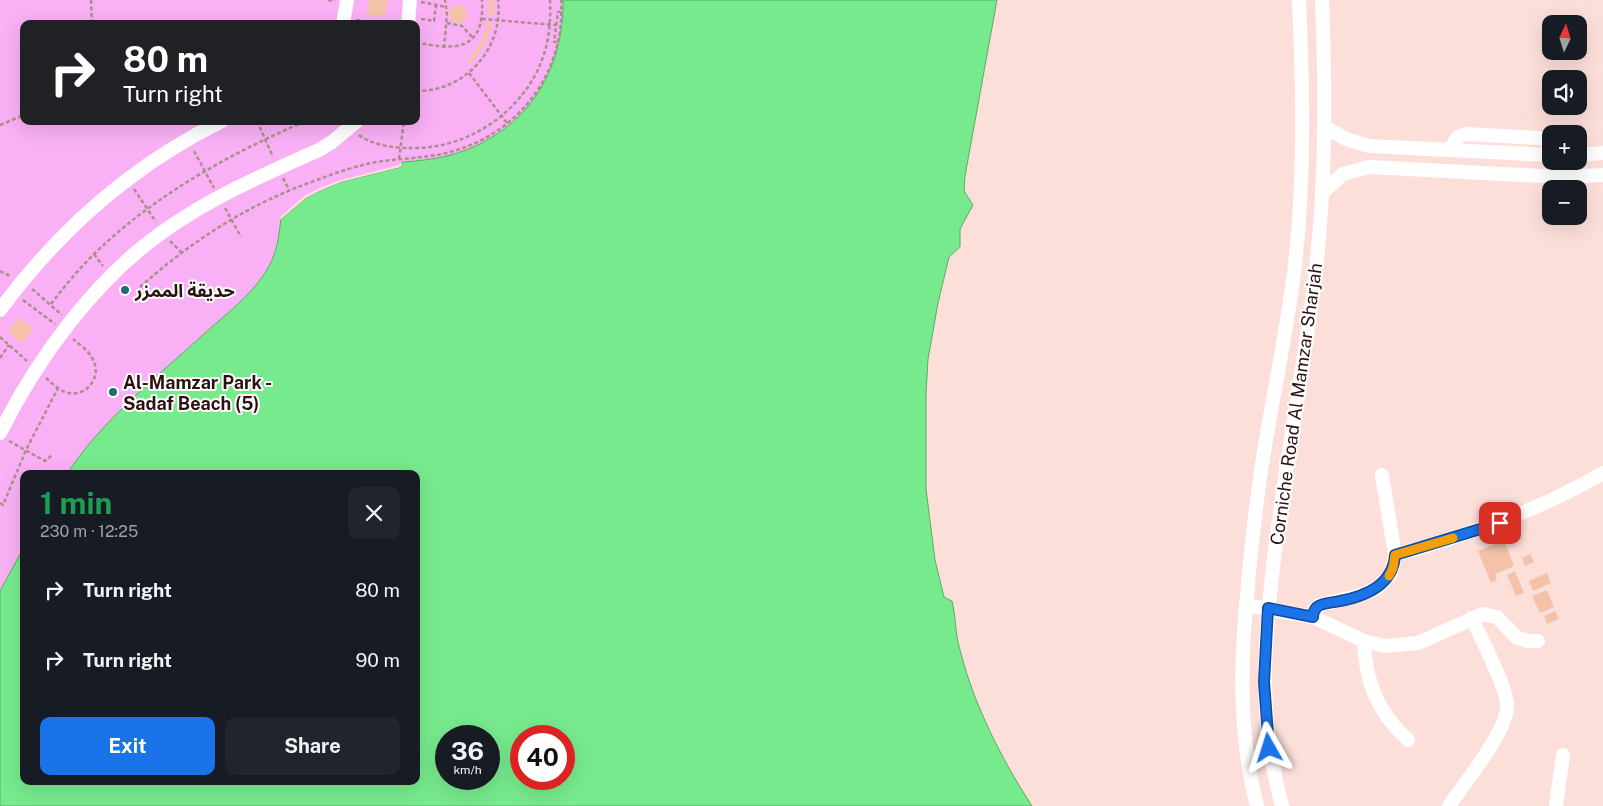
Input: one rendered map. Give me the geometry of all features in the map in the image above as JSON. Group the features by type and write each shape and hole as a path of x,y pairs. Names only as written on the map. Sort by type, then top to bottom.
{"street":[{"path":"344,20 347,0"},
{"name":"Corniche Road Al Mamzar Sharjah","path":"1257,806 1250,776 1243,714 1242,648 1256,508 1288,317 1298,226 1303,134 1300,0"},
{"name":"Corniche Road Al Mamzar Sharjah","path":"1282,806 1269,748 1265,715 1264,648 1283,489 1313,294 1323,192 1326,127 1322,0"},
{"path":"414,20 416,4"},
{"path":"0,310 21,281 78,220 128,179 161,156 215,125"},
{"path":"4,437 24,388 70,323 111,277 162,232 236,187 319,150 332,142 352,125"},
{"path":"1326,127 1346,139 1369,146 1542,154"},
{"path":"1450,149 1458,137 1470,134 1542,138"},
{"path":"1587,154 1603,153"},
{"path":"1323,192 1343,174 1369,167 1562,177 1603,175"},
{"path":"1395,555 1500,523 1565,494 1603,473"},
{"path":"1313,617 1314,610 1320,605 1350,599 1383,584 1391,574 1395,555 1382,475"},
{"path":"1246,605 1313,617 1364,641 1385,646 1412,644 1428,639 1483,614 1493,615 1516,637 1527,641 1538,641"},
{"path":"1449,806 1499,733 1507,710 1505,694 1472,618"},
{"path":"1364,641 1368,676 1376,700 1390,722 1408,740"},
{"path":"1556,806 1563,755"}],"path":[{"path":"91,0 92,20"},
{"path":"444,48 446,0"},
{"path":"420,43 444,48 461,46 472,37 482,18 482,0"},
{"path":"420,90 444,87 469,73 488,51 498,20 498,0"},
{"path":"354,125 370,141 401,148 430,148 445,145 473,134 501,116 517,100 536,74 545,50 550,0"},
{"path":"140,286 181,252 231,219 289,190 371,163 432,156 457,150 477,142 508,123 528,103 548,75 557,42 561,0"},
{"path":"416,4 446,7"},
{"path":"414,20 434,21 436,5"},
{"path":"557,42 554,42 556,25 558,12 561,12"},
{"path":"482,18 556,25"},
{"path":"446,23 462,26 472,37"},
{"path":"469,73 508,123"},
{"path":"0,125 20,117"},
{"path":"51,304 94,254 147,209 201,174 274,134 296,125"},
{"path":"399,159 404,125"},
{"path":"128,179 162,232 181,252"},
{"path":"0,271 21,281 51,304 70,323"},
{"path":"0,358 9,345"},
{"path":"0,503 3,505 26,450 58,388"},
{"path":"4,437 45,461 52,455"}],"shaded area":[{"name":"حديقة الممزر","path":"0,0 563,0 561,27 556,52 547,76 535,97 519,116 500,132 477,145 452,155 402,162 401,167 281,219 274,255 259,281 233,308 113,417 70,470 20,470 20,554 0,591"},
{"path":"563,0 997,0 965,176 964,191 973,205 960,229 960,247 949,257 928,359 926,489 935,560 944,597 952,601 958,644 966,671 981,711 999,750 1032,806 0,806 0,591 20,554 20,785 420,785 420,470 70,470 113,417 233,308 259,281 274,255 281,219 306,198 341,182 401,167 402,162 427,160 451,155 477,145 499,132 519,116 535,97 547,76 556,52 561,27"}],"pier":[{"path":"402,162 401,167 341,182 322,190 306,198 281,219 279,218 304,196 321,187 399,165"}],"building":[{"path":"369,0 387,0 385,17 367,15"},
{"path":"488,0 494,0 494,15 488,14"},
{"path":"458,5 466,10 467,14 462,22 458,23 450,18 449,14 454,6"},
{"path":"488,21 493,22 486,43 471,64 468,61 482,40"},
{"path":"19,318 33,329 22,343 8,332"},
{"path":"1504,540 1514,566 1495,574 1497,580 1491,583 1478,551"},
{"path":"1530,554 1534,562 1525,566 1522,558"},
{"path":"1515,571 1524,593 1516,596 1507,575"},
{"path":"1547,573 1551,583 1533,591 1529,581"},
{"path":"1547,590 1554,607 1540,613 1532,596"},
{"path":"1555,611 1559,619 1547,624 1544,616"}],"slow traffic":[{"path":"1389,576 1395,562 1395,555 1438,544 1453,538"}],"place":[{"name":"حديقة الممزر","path":"125,290"},
{"name":"Al-Mamzar Park - Sadaf Beach (5)","path":"113,392"}],"route":[{"path":"1269,748 1264,682 1264,648 1268,608 1313,617 1314,610 1320,605 1350,599 1383,584 1391,574 1395,555 1438,544 1500,523"}]}
